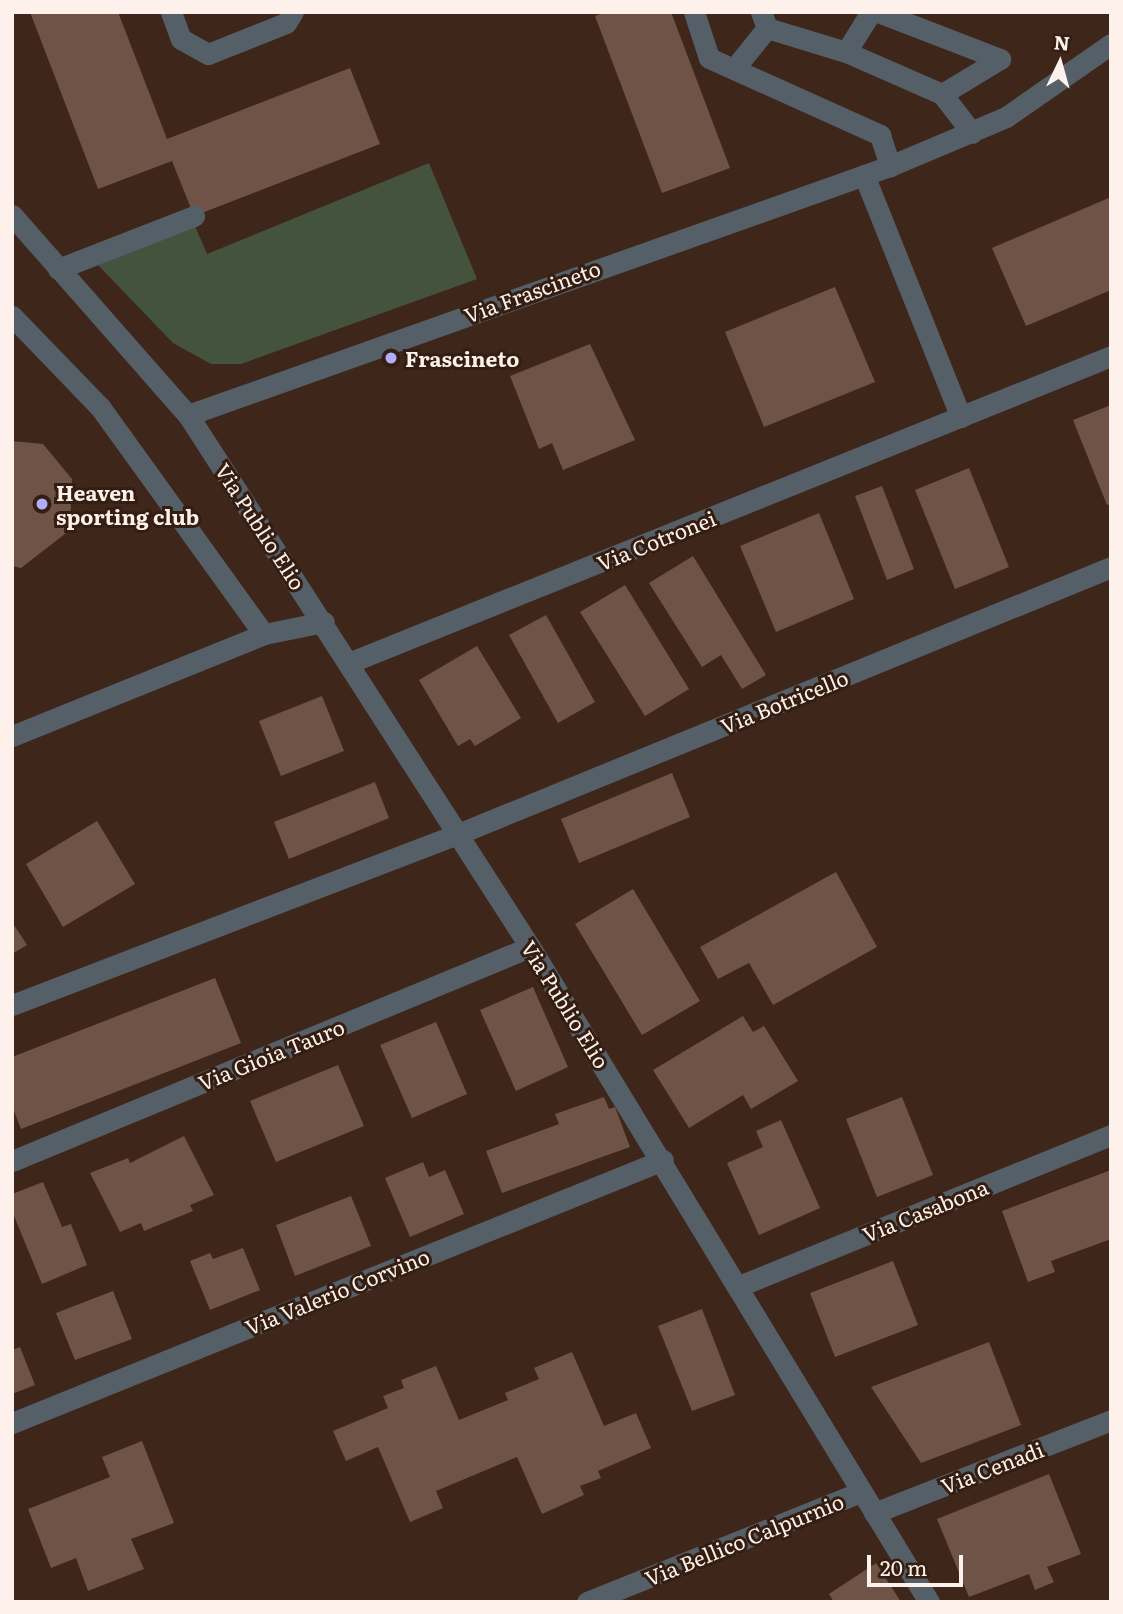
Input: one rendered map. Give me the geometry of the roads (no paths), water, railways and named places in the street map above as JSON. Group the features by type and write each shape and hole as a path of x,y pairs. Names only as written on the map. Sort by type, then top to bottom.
{"street":[{"path":"171,12 181,39 208,54 286,23 293,12"},
{"path":"694,12 709,58 880,135 890,166"},
{"path":"846,52 871,12"},
{"path":"878,12 1000,59 942,94"},
{"path":"734,69 764,20 942,94 972,133"},
{"name":"Via Frascineto","path":"188,415 890,166 972,133 1043,96 1111,44"},
{"path":"864,175 961,417"},
{"path":"12,215 188,415"},
{"path":"58,269 194,216"},
{"path":"12,316 100,407 264,635"},
{"name":"Via Cotronei","path":"351,662 1111,356"},
{"name":"Via Publio Elio","path":"188,415 351,662 663,1160 929,1602"},
{"name":"Via Botricello","path":"458,834 1111,567"},
{"path":"12,736 264,635 324,622"},
{"path":"12,1005 458,834"},
{"name":"Via Gioia Tauro","path":"12,1161 530,947"},
{"name":"Via Casabona","path":"739,1286 1111,1135"},
{"name":"Via Valerio Corvino","path":"12,1423 663,1160"},
{"name":"Via Cenadi","path":"874,1513 1111,1420"},
{"name":"Via Bellico Calpurnio","path":"587,1602 861,1492"}],"place":[{"name":"Frascineto","path":"391,358"},
{"name":"Heaven sporting club","path":"42,504"}]}
